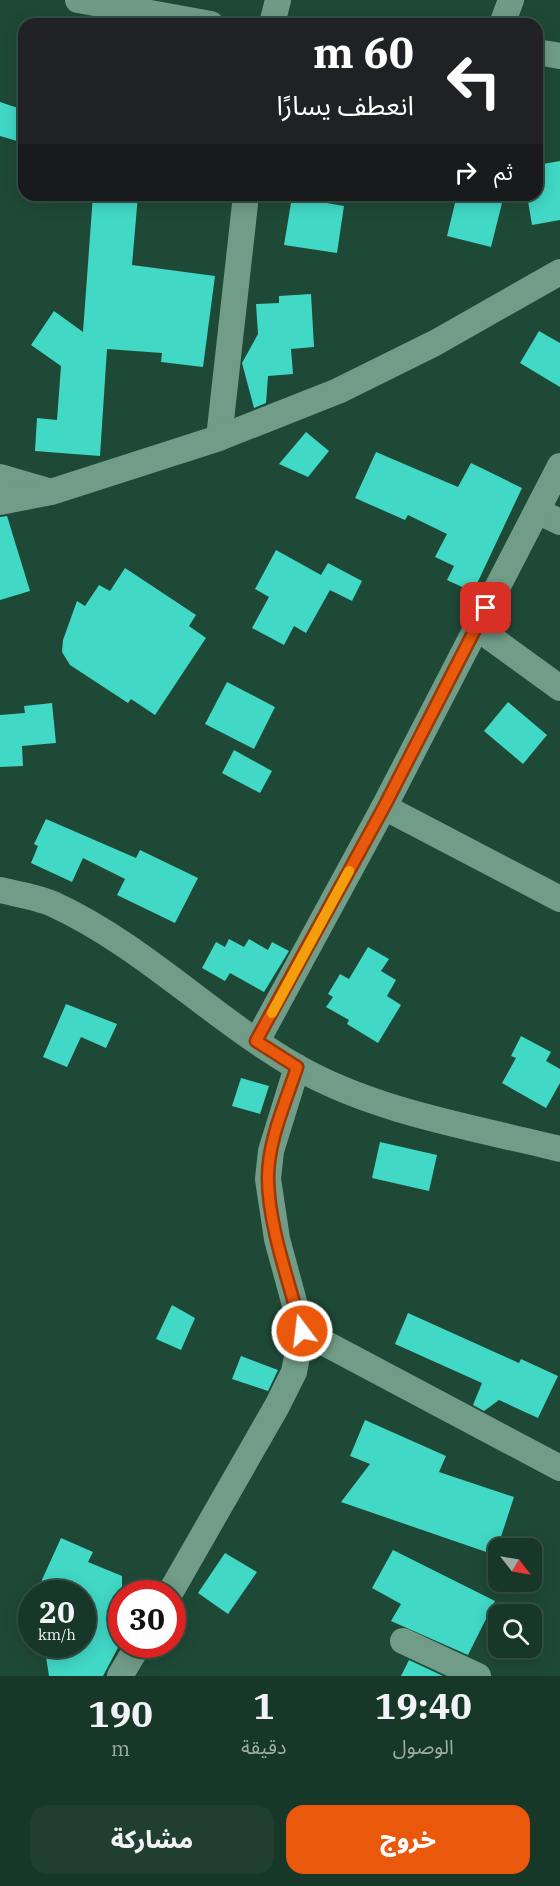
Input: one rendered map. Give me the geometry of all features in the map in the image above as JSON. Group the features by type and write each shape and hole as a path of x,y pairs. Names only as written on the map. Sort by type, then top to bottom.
{"street":[{"path":"78,0 178,18"},
{"path":"274,18 278,0"},
{"path":"504,18 510,0"},
{"path":"543,53 560,56"},
{"path":"219,438 245,201"},
{"path":"0,502 51,492 219,438 338,391 435,343 560,272"},
{"path":"256,1041 384,807 560,466"},
{"path":"0,477 51,492"},
{"path":"537,511 560,522"},
{"path":"476,627 560,688"},
{"path":"384,807 560,899"},
{"path":"0,890 51,903 128,946 256,1041 297,1067 345,1089 398,1109 560,1149"},
{"path":"177,1580 294,1372 302,1331 277,1239 268,1179 271,1151 297,1067"},
{"path":"302,1331 560,1468"},
{"path":"403,1641 478,1676"},
{"path":"120,1676 131,1658"}],"building":[{"path":"0,102 18,108 18,141 0,136"},
{"path":"560,161 560,220 532,225 528,201 543,201 543,164"},
{"path":"93,201 137,201 132,265 215,276 203,367 161,362 162,353 107,349 100,456 35,451 37,418 57,420 61,366 31,345 54,311 83,332"},
{"path":"291,201 315,201 344,206 337,253 284,245"},
{"path":"456,201 502,201 491,247 447,236"},
{"path":"311,294 314,347 291,349 293,374 268,376 266,403 254,408 242,363 258,334 256,304 279,303 279,296"},
{"path":"539,331 560,343 560,387 520,363"},
{"path":"306,432 329,451 308,477 279,464"},
{"path":"376,452 458,487 471,463 522,488 473,592 447,580 454,566 435,557 447,534 408,515 405,520 355,498"},
{"path":"7,516 30,591 0,600 0,517"},
{"path":"276,550 321,575 328,563 362,581 352,601 330,590 306,633 294,626 284,645 252,628 269,597 255,589"},
{"path":"125,568 196,615 189,626 206,638 155,715 131,699 128,703 70,665 62,652 63,640 77,601 85,606 99,585 110,591"},
{"path":"227,682 275,707 254,749 205,724"},
{"path":"508,702 547,735 523,764 484,731"},
{"path":"52,703 56,743 22,746 23,766 0,767 0,715 25,713 24,706"},
{"path":"234,750 272,771 260,793 222,773"},
{"path":"46,819 136,858 140,850 198,878 175,923 117,895 125,879 83,858 72,882 31,863 38,846 34,844"},
{"path":"229,939 244,947 249,939 268,950 272,942 289,951 264,992 230,973 225,981 202,968 216,942 225,947"},
{"path":"368,947 389,959 381,971 396,980 387,996 401,1005 378,1043 347,1024 349,1020 326,1007 333,997 328,994 340,974 349,979"},
{"path":"66,1004 117,1024 106,1048 81,1037 67,1067 43,1057"},
{"path":"521,1036 551,1052 546,1061 560,1069 560,1083 546,1108 502,1083 516,1058 511,1056"},
{"path":"241,1078 269,1086 260,1114 232,1106"},
{"path":"380,1142 437,1155 429,1191 372,1178"},
{"path":"172,1305 195,1318 181,1350 156,1339"},
{"path":"408,1313 519,1363 521,1359 558,1376 538,1418 499,1400 484,1411 473,1405 482,1383 395,1344"},
{"path":"241,1356 278,1370 268,1391 232,1379"},
{"path":"365,1420 446,1456 439,1472 514,1497 501,1538 488,1538 488,1553 341,1502 370,1464 350,1456"},
{"path":"61,1538 93,1552 88,1562 122,1576 122,1580 108,1580 108,1658 112,1658 103,1676 49,1676 46,1658 96,1658 96,1580 42,1580"},
{"path":"393,1550 495,1601 494,1604 488,1604 488,1615 468,1655 391,1621 401,1604 372,1588"},
{"path":"225,1553 257,1572 228,1614 198,1593"},
{"path":"409,1660 443,1676 401,1676"}],"slow traffic":[{"path":"272,1013 349,871"}],"route":[{"path":"302,1331 277,1239 268,1179 271,1151 297,1067 256,1041 384,807 486,608"}]}
